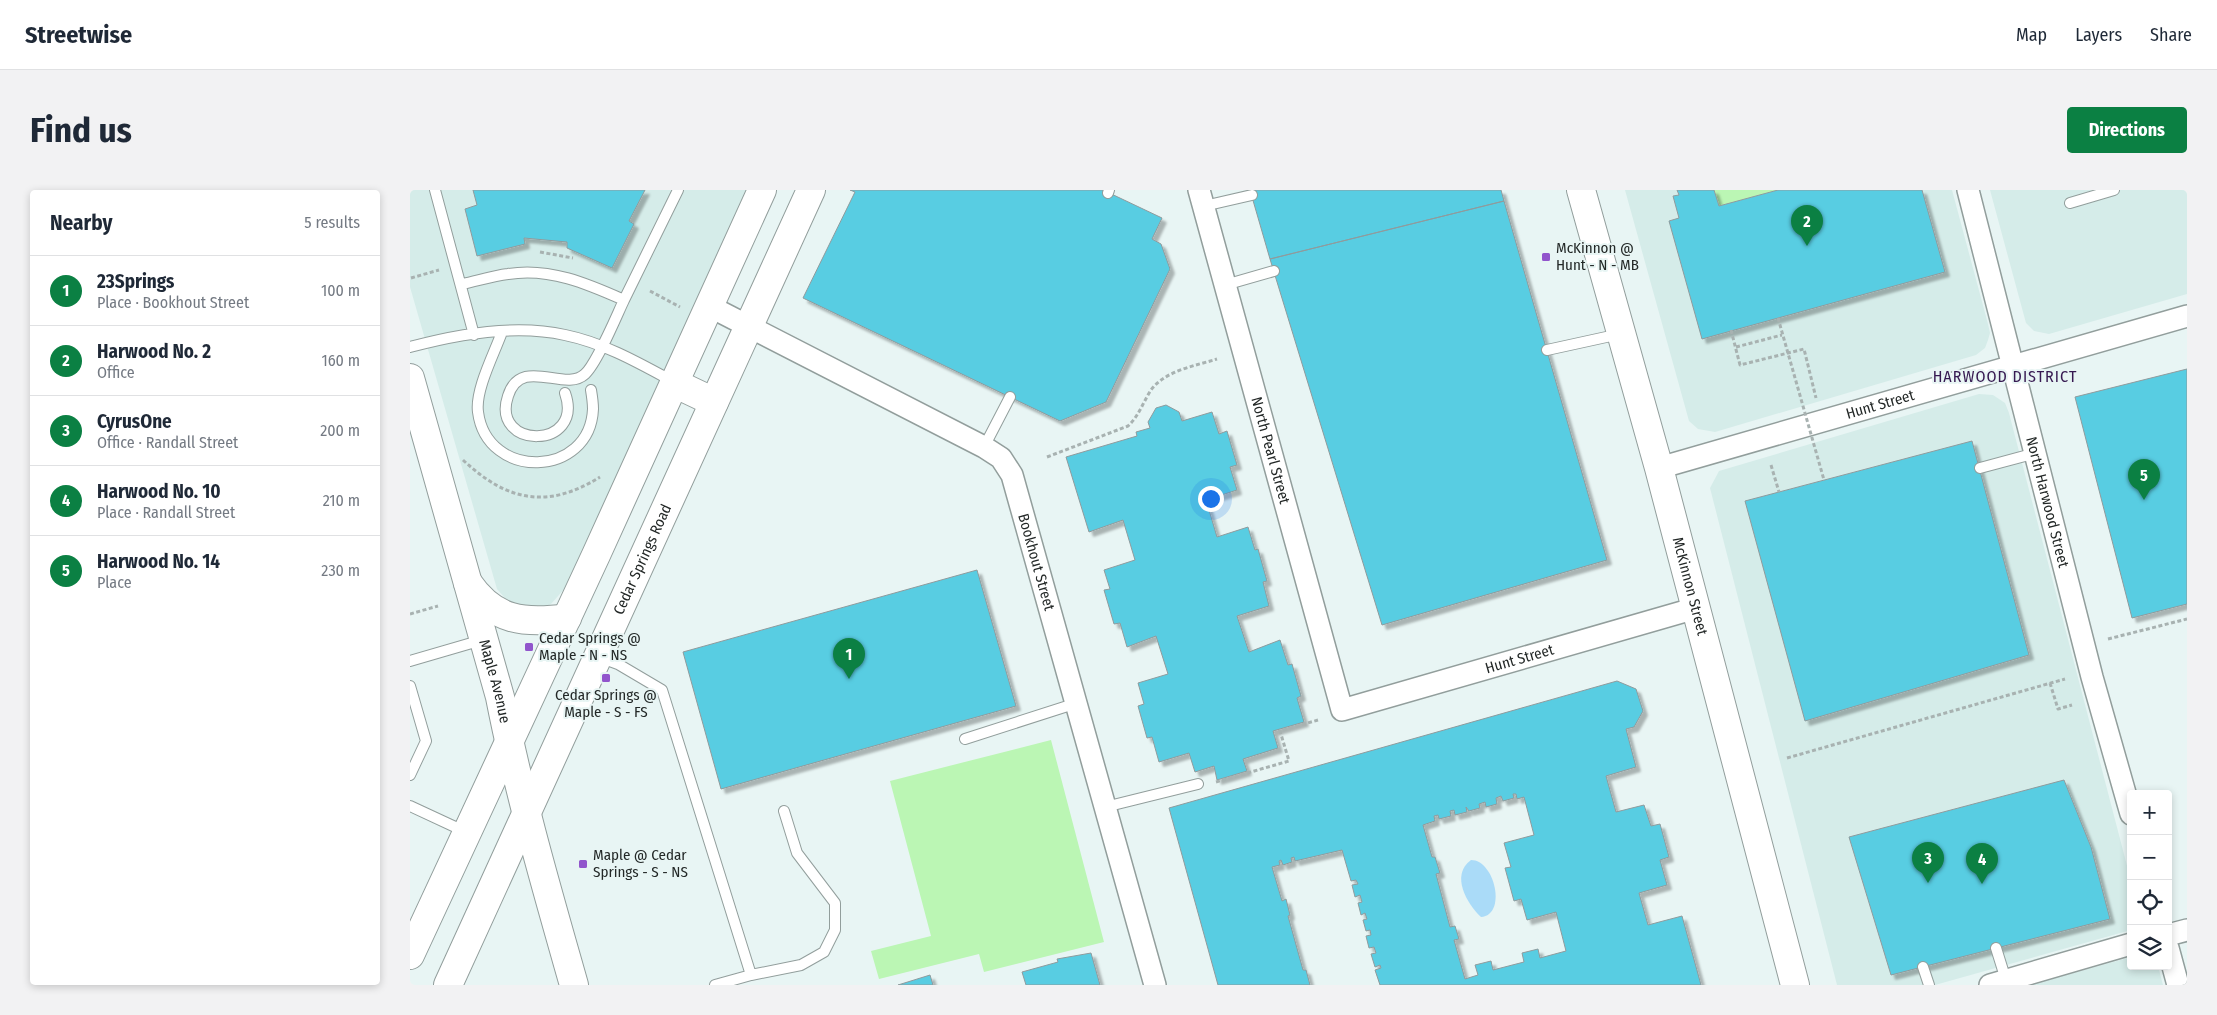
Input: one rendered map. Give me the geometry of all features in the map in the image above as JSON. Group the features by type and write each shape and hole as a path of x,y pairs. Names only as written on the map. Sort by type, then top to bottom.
{"main road":[{"path":"410,955 567,618 762,190"},
{"name":"Cedar Springs Road","path":"448,985 528,814 811,190"},
{"name":"McKinnon Street","path":"1581,190 1659,468 1795,985"},
{"path":"674,383 714,402"},
{"name":"Maple Avenue","path":"412,390 482,640 500,697 509,744 574,985"},
{"path":"466,580 476,596 493,609 510,618 538,622 567,618"}],"street":[{"name":"North Harwood Street","path":"1968,190 2092,677 2127,800"},
{"name":"North Pearl Street","path":"1202,198 1342,710"},
{"name":"Bookhout Street","path":"709,306 984,447 1001,458 1012,475 1155,985"},
{"name":"Hunt Street","path":"1659,468 2187,316"},
{"name":"Hunt Street","path":"1342,710 1696,608"},
{"path":"2172,933 2187,930"},
{"path":"1998,983 2127,945"},
{"path":"2172,963 2178,985"}],"lane":[{"path":"435,190 462,284 474,335"},
{"path":"565,393 568,411 564,421 557,430 548,435 537,438 527,436 517,430 510,422 506,402 516,382 525,377 536,375 573,380 585,374 602,346 678,190"},
{"path":"2070,203 2114,190"},
{"path":"1202,198 1252,195"},
{"path":"1225,285 1274,271"},
{"path":"462,284 509,273 544,273 586,283 624,300"},
{"path":"410,347 474,335 530,330 565,335 602,346 630,358 674,383"},
{"path":"502,332 479,393 478,412 483,430 488,438 494,446 509,457 528,463 546,462 564,456 579,444 589,428 593,409 591,390"},
{"path":"1547,350 1621,334"},
{"path":"984,447 1010,397"},
{"path":"1980,468 2036,453"},
{"path":"410,661 482,640"},
{"path":"598,657 618,664 662,690 752,975"},
{"path":"410,686 426,741 410,774"},
{"path":"965,739 1077,703"},
{"path":"1106,807 1198,784"},
{"path":"410,806 468,833"},
{"path":"715,985 801,964 824,952 835,930 835,903 797,852 784,811"},
{"path":"1996,948 1998,983"},
{"path":"1923,966 1929,985"}],"path":[{"path":"1778,318 1824,480"},
{"path":"1731,330 1740,365 1804,349 1816,398"},
{"path":"1736,347 1782,334"},
{"path":"1047,457 1128,426 1137,418 1153,388 1168,375 1217,359"},
{"path":"463,460 484,479 497,487 525,496 540,498 569,493 602,475"},
{"path":"1771,465 1779,492"},
{"path":"410,614 438,606"},
{"path":"2108,639 2187,619"},
{"path":"1787,758 2065,679"},
{"path":"2050,683 2058,709 2072,705"},
{"path":"1215,782 1289,761 1280,731 1318,720"}],"shaded area":[{"path":"410,190 751,190 566,587 551,604 541,609 510,604 497,589 410,287"},
{"path":"1625,190 1952,190 1990,333 1985,348 1976,355 1715,432 1698,429 1689,421"},
{"path":"1990,190 2187,190 2187,294 2049,334 2034,331 2026,323"},
{"path":"1979,394 1993,395 2005,403 2127,866 2127,931 1935,985 1837,985 1710,488 1719,471"},
{"path":"2127,958 2127,970 2159,970 2163,985 2030,985"}],"green space":[{"path":"1714,190 1778,190 1719,206"},
{"path":"1051,740 1104,942 984,972 979,954 879,979 871,951 931,936 890,781"}],"water":[{"path":"1471,860 1479,862 1486,869 1492,878 1495,888 1496,898 1494,907 1489,914 1481,917 1466,897 1461,881 1465,866"}],"building":[{"path":"473,190 645,190 629,221 634,224 612,268 567,248 567,242 524,238 525,244 477,256 465,209 477,205"},
{"path":"850,190 1103,190 1162,218 1152,239 1161,244 1170,269 1106,402 1060,421 803,298 855,192"},
{"path":"1250,190 1501,190 1504,201 1270,259"},
{"path":"1677,190 1714,190 1719,206 1778,190 1922,190 1945,272 1702,339 1669,221 1679,218 1673,196 1679,195"},
{"path":"1504,201 1607,560 1382,625 1270,259"},
{"path":"2187,369 2187,604 2132,618 2075,397"},
{"path":"1166,405 1179,412 1182,421 1212,412 1219,434 1227,431 1237,465 1230,467 1237,490 1206,500 1217,537 1248,527 1255,550 1258,549 1267,581 1263,582 1269,606 1237,616 1249,652 1280,640 1288,665 1292,664 1301,696 1297,698 1304,722 1273,731 1278,748 1243,759 1247,771 1217,780 1214,766 1195,772 1189,753 1159,762 1152,737 1147,738 1138,706 1144,704 1138,683 1168,674 1156,636 1127,647 1120,623 1114,624 1104,590 1110,589 1104,570 1135,560 1123,520 1089,532 1066,457 1137,436 1136,432 1150,428 1148,422 1156,408"},
{"path":"1972,441 2029,655 1805,721 1745,501"},
{"path":"977,570 1016,706 721,789 683,652"},
{"path":"1617,681 1636,689 1643,711 1634,727 1626,729 1636,767 1606,776 1616,812 1644,805 1651,826 1660,824 1669,857 1660,860 1667,885 1639,893 1648,925 1682,916 1701,985 1380,985 1375,970 1381,968 1380,965 1375,967 1371,954 1376,953 1374,947 1369,948 1366,936 1371,935 1370,930 1366,931 1363,920 1367,919 1365,913 1361,915 1358,903 1362,902 1360,895 1355,897 1352,885 1358,884 1356,880 1351,881 1342,850 1295,861 1294,857 1291,858 1292,862 1283,865 1281,860 1279,861 1280,865 1272,867 1282,901 1286,899 1290,915 1288,916 1303,970 1306,970 1310,985 1218,985 1169,808","holes":["1513,794 1516,794 1517,799 1524,797 1534,835 1504,843 1511,867 1505,868 1514,901 1521,899 1527,920 1556,912 1566,951 1540,958 1538,949 1522,953 1524,962 1493,970 1491,961 1475,965 1478,975 1465,979 1454,940 1459,939 1455,926 1450,927 1436,874 1440,873 1435,857 1432,857 1423,825 1435,821 1434,816 1438,815 1439,819 1451,816 1450,811 1454,810 1455,815 1467,812 1466,807 1469,811 1480,808 1479,804 1485,802 1486,807 1497,804 1496,798 1501,796 1503,801 1514,798"]},
{"path":"2064,780 2091,847 2110,919 1891,975 1849,837"},
{"path":"1091,953 1100,985 1026,985 1022,972 1058,962 1057,959"},
{"path":"930,975 933,985 898,985"}],"place":[{"name":"Harwood No. 2","path":"1807,246"},
{"name":"McKinnon @ Hunt - N - MB","path":"1546,257"},
{"name":"Harwood No. 14","path":"2144,500"},
{"name":"Cedar Springs @ Maple - N - NS","path":"529,647"},
{"name":"Cedar Springs @ Maple - S - FS","path":"606,678"},
{"name":"23Springs","path":"849,679"},
{"name":"Maple @ Cedar Springs - S - NS","path":"583,864"},
{"name":"CyrusOne","path":"1928,883"},
{"name":"Harwood No. 10","path":"1982,884"}],"district":[{"name":"HARWOOD DISTRICT","path":"2005,376"}]}
